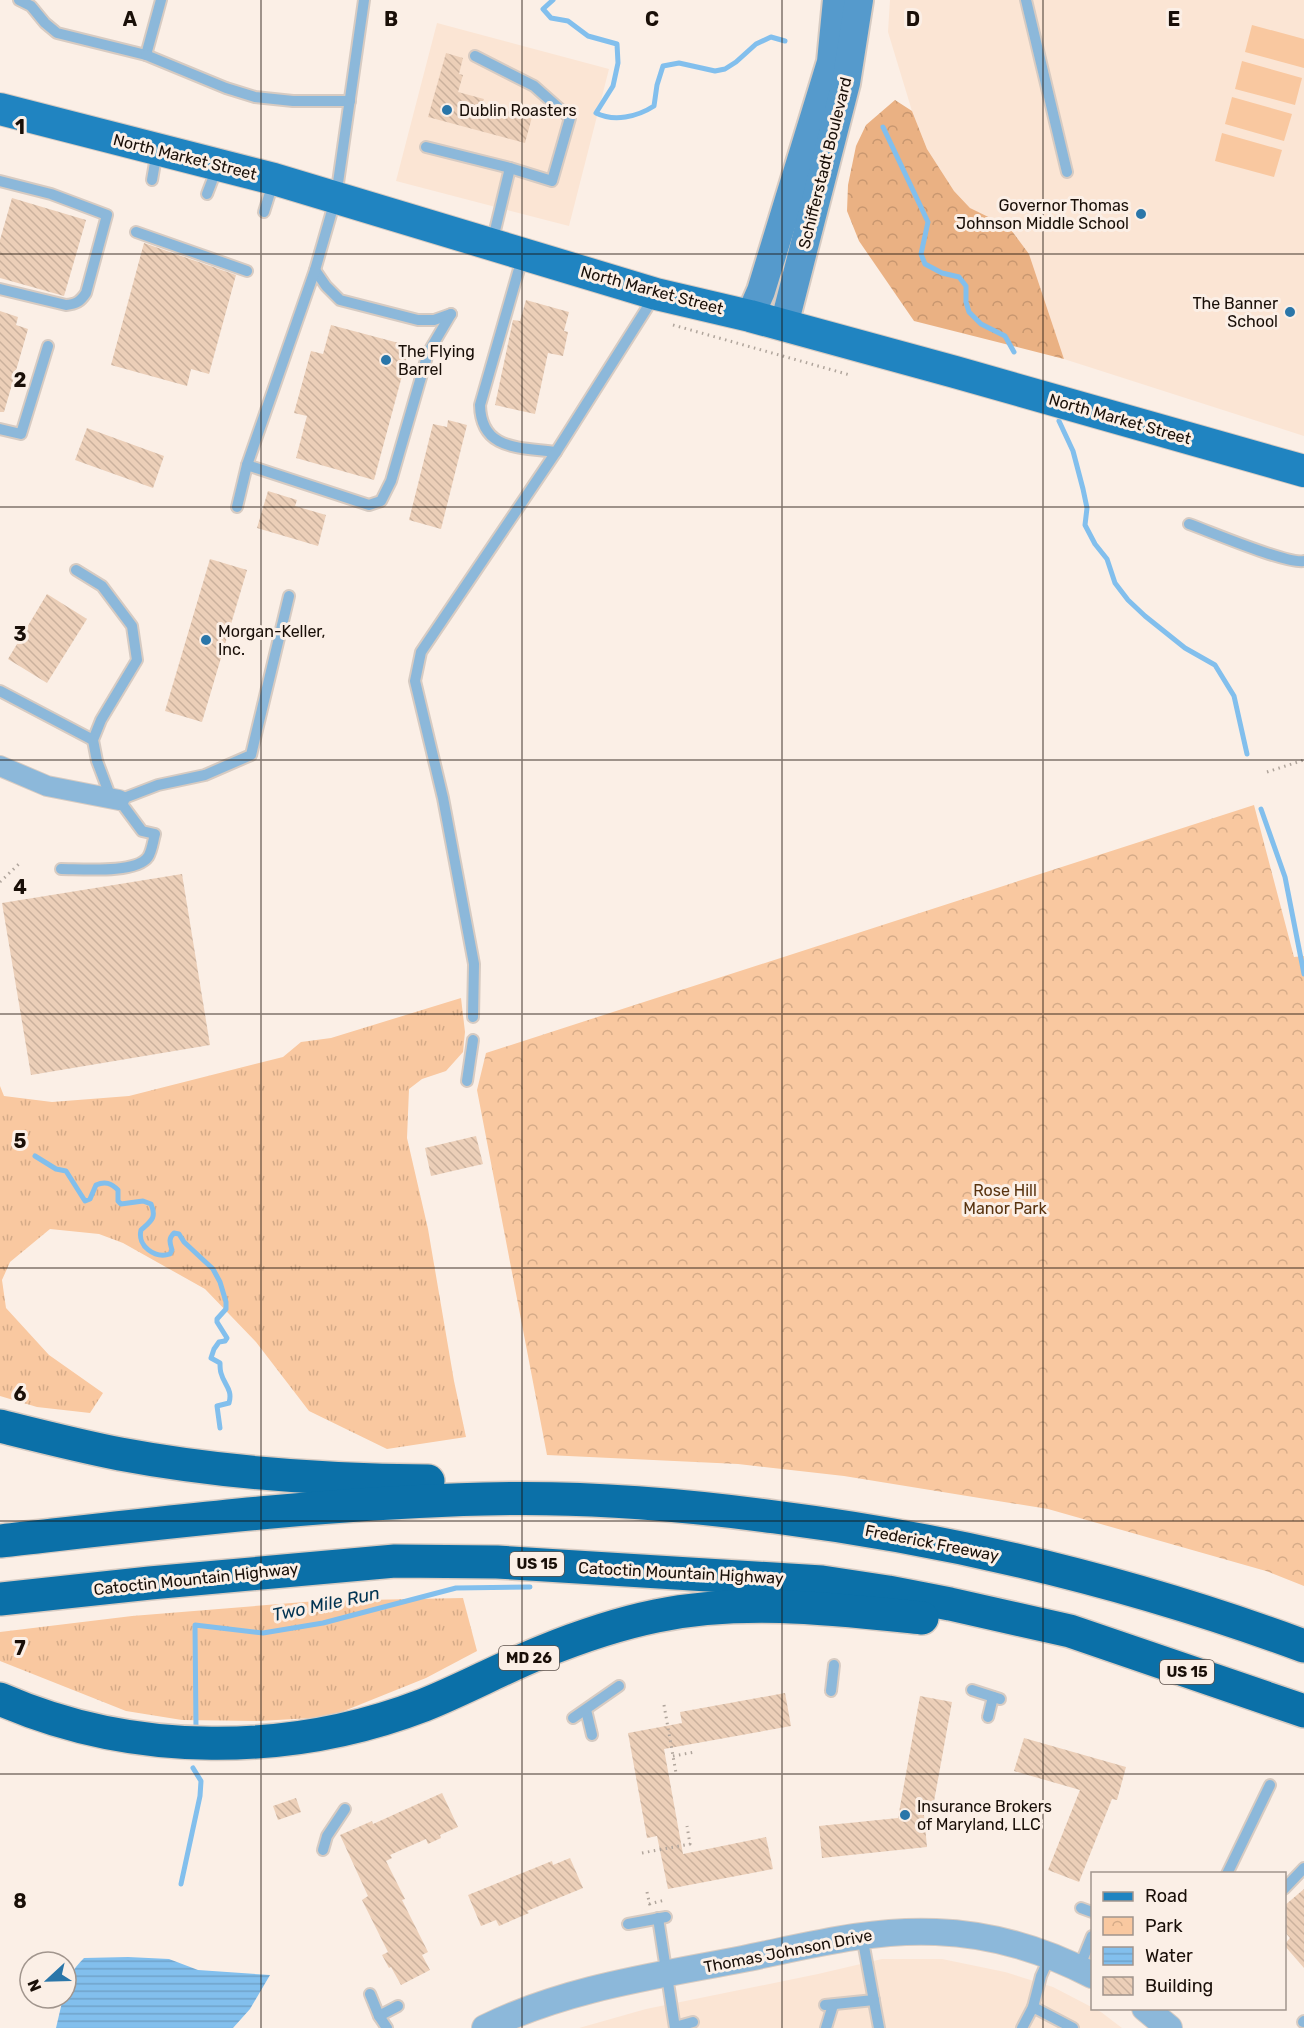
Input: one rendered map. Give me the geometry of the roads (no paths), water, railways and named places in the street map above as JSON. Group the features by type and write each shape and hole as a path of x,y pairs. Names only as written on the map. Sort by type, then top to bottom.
{"highway":[{"path":"0,1426 120,1454 175,1463 243,1471 369,1480 462,1481 548,1499"},
{"path":"0,1541 345,1506 485,1498 548,1499"},
{"name":"Frederick Freeway","path":"548,1499 713,1509 824,1523 924,1540 1025,1561 1133,1589 1304,1646"},
{"name":"Catoctin Mountain Highway","path":"0,1599 161,1581 395,1561 497,1562 822,1582 888,1592 1070,1631"},
{"name":"MD 26","path":"0,1699 54,1720 134,1738 209,1743 256,1742 324,1733 387,1717 423,1705 541,1653 618,1625 699,1610 742,1606 787,1606 1070,1631"},
{"name":"US 15","path":"1070,1631 1304,1711"}],"main road":[{"name":"Schifferstadt Boulevard","path":"750,316 761,291 831,62 837,0"},
{"name":"Schifferstadt Boulevard","path":"784,325 846,83 859,0"},
{"name":"North Market Street","path":"0,109 158,150 213,179 274,179 656,294 784,325 1304,471"}],"street":[{"path":"0,766 48,786 115,799"},
{"name":"Thomas Johnson Drive","path":"485,2028 524,2011 582,1992 862,1936 912,1931 969,1935 1008,1942 1050,1955 1086,1971"}],"lane":[{"path":"19,0 31,6 57,33 146,55 255,98 350,101"},
{"path":"146,55 161,0"},
{"path":"237,507 246,465 315,270 336,197 364,0"},
{"path":"1026,0 1067,172"},
{"path":"426,147 552,181 570,118 534,86 475,56"},
{"path":"152,180 158,150"},
{"path":"492,243 510,168"},
{"path":"264,212 274,179"},
{"path":"0,181 51,194 107,214 86,293 81,301 66,305 0,289"},
{"path":"136,232 247,271"},
{"path":"523,253 480,405 480,417 486,431 494,439 506,444 556,452"},
{"path":"246,465 369,506 381,501 391,481 428,353 451,314 434,320 418,320 340,300 315,270"},
{"path":"473,1017 474,964 443,798 416,681 421,652 556,452 656,294"},
{"path":"0,429 21,434 48,346"},
{"path":"1188,524 1282,558 1304,561"},
{"path":"61,869 117,868 138,864 148,857 155,834 142,831 115,799 97,760 93,740 101,720 137,660 132,626 102,586 76,570"},
{"path":"115,799 158,784 205,775 251,755 290,596"},
{"path":"0,691 93,740"},
{"path":"467,1082 473,1041"},
{"path":"831,1691 834,1665"},
{"path":"573,1719 619,1686"},
{"path":"972,1690 997,1698 988,1717"},
{"path":"586,1710 592,1735"},
{"path":"1228,1872 1270,1785"},
{"path":"323,1850 327,1836 345,1809"},
{"path":"1286,1886 1304,1868"},
{"path":"1082,1908 1091,1912"},
{"path":"628,1924 662,1917 665,1974 675,2027 693,2022"},
{"path":"862,1936 879,2028"},
{"path":"1086,1971 1091,1942"},
{"path":"1023,2028 1033,2007 1041,1976 1050,1955"},
{"path":"370,1995 387,2028"},
{"path":"826,2028 829,2005 874,2000"},
{"path":"380,2016 398,2006"},
{"path":"1033,2007 1073,2028"}],"water":[{"path":"84,1958 169,1959 198,1970 270,1975 250,2009 233,2028 56,2028 60,2010 78,2010 78,1965"}],"waterway":[{"path":"553,0 543,9 551,18 568,21 588,36 617,44 618,63 613,86 596,113 603,116 625,117 654,106 663,66 679,63 715,71 725,69 756,44 771,37 785,41"},
{"path":"883,127 928,222 921,254 925,264 942,273 959,277 966,286 966,302 969,312 981,324 1005,336 1014,352"},
{"path":"1059,421 1073,451 1083,489 1087,508 1085,525 1095,544 1107,559 1115,583 1128,600 1145,616 1185,648 1215,665 1234,696 1247,754"},
{"path":"1261,809 1285,877 1304,974"},
{"name":"Two Mile Run","path":"35,1156 56,1169 66,1171 85,1201 90,1199 96,1185 105,1183 118,1190 118,1201 121,1204 143,1201 151,1204 153,1216 141,1230 140,1236 144,1246 159,1255 170,1254 171,1237 174,1233 179,1234 184,1242 213,1269 226,1302 226,1309 217,1322 227,1338 219,1342 211,1358 220,1363 222,1377 230,1394 229,1403 217,1406 220,1428"},
{"name":"Two Mile Run","path":"196,1729 195,1625 263,1633 323,1623 456,1588 530,1587"},
{"name":"Two Mile Run","path":"181,1884 200,1796 201,1781 193,1768"}],"place":[{"name":"Dublin Roasters","path":"447,110"},
{"name":"Governor Thomas Johnson Middle School","path":"1141,214"},
{"name":"The Banner School","path":"1290,312"},
{"name":"The Flying Barrel","path":"386,360"},
{"name":"Morgan-Keller, Inc.","path":"206,640"},
{"name":"Insurance Brokers of Maryland, LLC","path":"905,1815"}],"park label":[{"name":"Rose Hill Manor Park","path":"1005,1199"}]}
